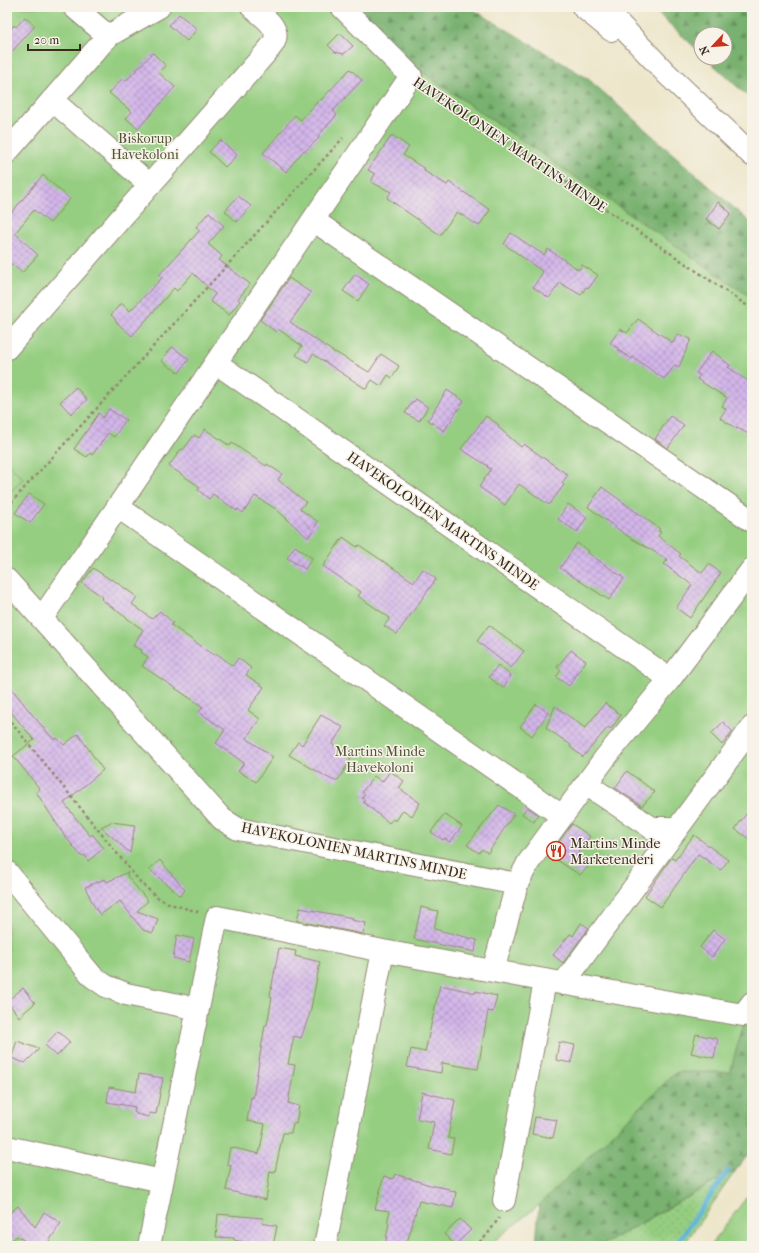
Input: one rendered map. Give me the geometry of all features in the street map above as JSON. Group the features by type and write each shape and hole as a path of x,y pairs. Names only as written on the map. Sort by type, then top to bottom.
{"main road":[{"path":"74,7 108,36"},
{"path":"7,152 108,36 159,7"},
{"path":"7,348 270,48 275,40 276,33 270,23 252,7"},
{"path":"342,7 411,76"},
{"path":"583,7 667,74"},
{"path":"603,7 667,74 752,155"},
{"name":"HAVEKOLONIEN MARTINS MINDE","path":"42,618 411,76"},
{"path":"52,100 150,186"},
{"path":"313,220 752,521"},
{"name":"HAVEKOLONIEN MARTINS MINDE","path":"216,363 670,679"},
{"path":"118,507 562,816"},
{"path":"493,971 517,884 528,863 605,758 670,679 752,568"},
{"name":"HAVEKOLONIEN MARTINS MINDE","path":"7,580 222,819 238,829 517,884"},
{"path":"504,1200 554,982 621,906 752,727"},
{"path":"586,784 652,828 678,828"},
{"path":"7,872 93,977 106,986 126,994 198,1009"},
{"path":"149,1246 217,917 383,951 743,1015 752,1003"},
{"path":"324,1246 383,951"},
{"path":"7,1147 162,1181"}],"path":[{"name":"HAVEKOLONIEN MARTINS MINDE","path":"411,76 752,309"},
{"path":"7,507 345,136"},
{"path":"7,717 142,883 157,897 170,904 217,917"},
{"path":"475,1246 487,1235 499,1220 504,1200"}],"green space":[{"name":"Martins Minde Havekoloni","path":"7,7 351,7 410,64 752,298 752,1023 744,1022 730,1072 676,1072 539,1205 488,1246 17,1246 7,1241 7,496 23,479 7,462"},
{"path":"351,7 469,7 587,78 752,224 752,298 410,64"},
{"path":"651,7 752,7 752,100 715,66 733,66 733,26 693,26 693,46"},
{"path":"7,462 23,479 7,496"},
{"path":"745,1021 752,1023 752,1150 736,1170 600,1246 536,1246 539,1205 676,1072 729,1072"},
{"path":"736,1170 683,1246 600,1246"},
{"path":"752,1190 752,1246 710,1246"}],"building":[{"path":"179,14 197,29 187,41 169,25"},
{"path":"25,17 35,26 7,57 7,34 14,25 16,27"},
{"path":"340,33 353,46 344,54 335,52 328,45"},
{"path":"153,53 166,66 159,73 175,87 138,129 126,118 132,112 109,93 123,78 126,81"},
{"path":"350,69 362,80 333,111 337,115 318,136 319,138 305,151 304,150 286,172 263,153 295,115 301,120"},
{"path":"392,135 409,147 403,155 425,169 424,171 447,185 449,182 490,210 479,226 457,212 440,235 387,198 391,192 371,182 375,174 368,170"},
{"path":"220,140 237,155 225,167 209,152"},
{"path":"43,175 70,199 50,223 34,210 15,233 38,255 22,273 7,260 7,218"},
{"path":"238,196 251,206 237,222 225,211"},
{"path":"718,202 731,213 719,229 706,219"},
{"path":"209,212 224,226 208,244 222,256 219,260 250,284 238,299 240,301 229,315 210,301 215,294 193,273 177,291 174,288 132,336 115,321 116,320 111,315 121,303 130,311 162,278 159,275 200,230 196,227"},
{"path":"511,233 544,255 548,249 579,270 582,265 598,275 589,288 586,287 581,295 560,283 549,298 533,287 543,272 504,244"},
{"path":"355,274 369,284 358,301 343,291"},
{"path":"289,278 311,293 290,322 335,353 369,372 381,354 399,366 392,378 388,375 381,386 372,380 366,389 313,354 308,362 296,355 302,346 278,329 276,332 260,320"},
{"path":"638,319 673,343 677,334 691,339 679,367 675,365 664,379 633,357 632,359 618,350 619,349 610,343 620,329 627,333"},
{"path":"172,347 189,359 179,373 161,361"},
{"path":"712,351 730,365 728,367 752,384 752,436 738,428 737,429 720,418 726,409 722,406 727,398 697,379 700,375 696,373"},
{"path":"76,387 87,400 71,414 60,402"},
{"path":"447,390 464,401 444,431 428,420"},
{"path":"416,399 428,407 419,421 405,413"},
{"path":"109,409 126,420 114,437 108,433 92,455 90,453 87,457 74,449 99,413 103,418"},
{"path":"486,416 499,425 498,427 521,447 524,444 568,475 562,483 564,485 549,505 519,484 505,505 479,487 491,469 461,449"},
{"path":"670,416 684,425 668,448 655,439"},
{"path":"205,429 230,446 232,443 266,466 267,464 282,474 278,480 306,502 300,509 318,522 308,538 276,509 255,496 243,513 238,509 237,511 213,494 209,499 198,490 200,487 169,466 181,449 183,450 194,435 199,438"},
{"path":"602,487 660,529 658,531 661,532 658,536 681,554 679,556 702,573 709,564 721,573 690,618 676,608 692,585 664,564 668,560 626,535 588,507"},
{"path":"29,494 44,504 30,523 15,513"},
{"path":"568,504 587,517 577,532 558,519"},
{"path":"343,537 357,547 359,545 414,582 423,569 436,579 397,634 384,626 390,618 358,596 361,592 323,566"},
{"path":"577,543 589,551 588,553 624,578 609,600 560,568"},
{"path":"295,546 312,558 305,569 287,558"},
{"path":"93,568 111,580 112,579 137,597 132,604 152,619 160,611 173,623 171,625 214,655 216,653 233,666 238,658 251,668 246,675 264,687 248,710 260,719 246,738 273,757 256,782 238,771 244,763 216,743 225,730 199,712 203,707 142,666 148,657 141,652 142,650 133,646 143,630 101,599 103,597 82,583"},
{"path":"489,625 524,651 511,668 477,641"},
{"path":"571,650 586,661 569,686 556,677 561,670 557,667"},
{"path":"498,665 511,676 503,688 489,677"},
{"path":"7,683 54,740 57,738 64,745 78,734 103,770 64,803 90,836 92,834 104,848 88,861 85,855 82,857 64,835 36,792 40,789 13,756 34,740 7,707"},
{"path":"605,703 621,715 611,729 608,727 583,757 570,747 571,745 546,728 555,706 585,728"},
{"path":"536,704 548,713 532,736 520,727"},
{"path":"321,715 343,727 332,744 351,759 338,780 332,780 289,755 298,742 302,745"},
{"path":"723,722 733,732 722,745 711,734"},
{"path":"390,771 404,781 399,788 420,803 412,816 403,810 396,821 393,819 389,823 363,802 365,800 362,798 365,794 362,792 374,776 382,782"},
{"path":"627,771 655,792 642,806 615,788"},
{"path":"499,805 514,814 488,853 482,849 479,853 467,845"},
{"path":"752,806 752,841 735,829"},
{"path":"527,807 538,815 534,822 522,814"},
{"path":"444,814 462,826 450,842 444,838 443,840 431,832"},
{"path":"111,822 135,825 130,853 101,827"},
{"path":"572,824 590,836 577,856 590,865 580,875 549,855"},
{"path":"694,835 728,860 721,870 698,854 661,907 645,896 670,860 672,858 675,860"},
{"path":"160,860 185,890 180,896 149,869"},
{"path":"128,872 127,876 148,901 137,911 158,919 153,933 143,930 120,901 100,915 85,887 105,879 107,882"},
{"path":"421,907 438,911 434,929 477,940 475,952 414,939"},
{"path":"300,908 353,918 352,920 366,923 363,934 297,921"},
{"path":"581,923 589,928 563,963 553,955 570,934 573,936"},
{"path":"713,930 725,939 712,957 700,947"},
{"path":"177,935 194,939 189,962 173,958"},
{"path":"279,948 296,951 295,956 320,962 310,1013 301,1038 294,1036 288,1064 295,1065 288,1103 299,1106 296,1124 293,1123 291,1133 283,1133 275,1172 270,1171 266,1200 226,1190 231,1165 227,1164 230,1147 259,1154 265,1124 247,1121 251,1097 253,1098 265,1025 267,1025 272,997 270,996"},
{"path":"440,985 497,996 493,1012 488,1011 478,1069 442,1063 441,1073 407,1067 411,1049 425,1052"},
{"path":"23,988 35,1003 19,1017 7,1001"},
{"path":"58,1031 70,1042 57,1056 45,1045"},
{"path":"696,1034 718,1039 714,1058 691,1053"},
{"path":"17,1041 39,1049 25,1063 11,1058"},
{"path":"559,1042 575,1045 571,1063 556,1060"},
{"path":"139,1074 163,1078 156,1114 149,1113 149,1117 136,1114 134,1112 135,1107 107,1102 109,1087 136,1092"},
{"path":"422,1092 455,1100 448,1138 454,1139 451,1154 429,1149 434,1122 417,1119"},
{"path":"535,1117 557,1120 553,1138 532,1134"},
{"path":"395,1174 456,1192 453,1208 419,1201 406,1246 385,1246 389,1222 387,1222 390,1211 375,1209 384,1176 393,1179"},
{"path":"18,1206 35,1227 44,1212 61,1223 46,1246 33,1246 17,1236 7,1245 7,1215"},
{"path":"218,1214 263,1218 262,1223 277,1226 273,1246 261,1246 234,1240 234,1238 216,1237"},
{"path":"460,1219 471,1230 455,1245 444,1234"}],"waterway":[{"path":"675,1246 728,1171"}],"place":[{"name":"Martins Minde Marketenderi","path":"556,851"}],"park label":[{"name":"Biskorup Havekoloni","path":"145,146"}]}
